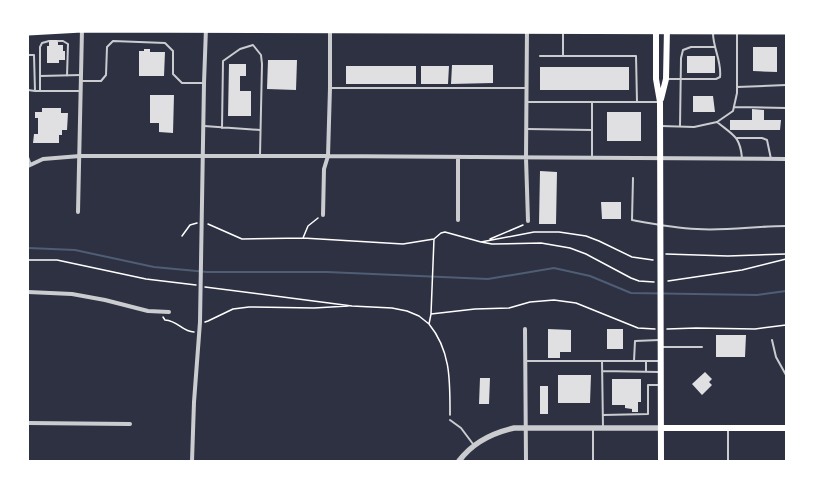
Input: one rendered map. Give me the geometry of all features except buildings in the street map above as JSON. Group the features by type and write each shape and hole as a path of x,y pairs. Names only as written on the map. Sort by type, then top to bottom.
{"main road":[{"path":"28,32 82,28 786,31"},
{"path":"656,30 656,79 660,102 661,461"},
{"path":"660,102 666,79 667,30"},
{"path":"661,428 786,428"}],"street":[{"path":"78,212 82,28"},
{"path":"192,461 194,402 200,332 202,156 206,29"},
{"path":"323,215 324,169 328,156 330,29"},
{"path":"527,30 526,158 528,221"},
{"path":"29,165 43,159 80,156 786,158"},
{"path":"458,157 458,220"},
{"path":"28,292 72,294 105,300 148,311 169,312"},
{"path":"525,329 526,461"},
{"path":"28,423 130,424"},
{"path":"459,461 474,445 500,431 526,428 661,428"}],"lane":[{"path":"563,31 563,56"},
{"path":"666,79 716,79 720,77 712,31"},
{"path":"660,126 694,127 717,122 733,111 737,87 737,31"},
{"path":"40,90 40,47 42,43 49,41"},
{"path":"58,41 63,41 68,44 67,76"},
{"path":"81,81 101,81 106,75 106,47 113,41 166,43 173,51 173,74 182,83 204,83"},
{"path":"222,128 223,61 240,49 253,45 261,55 262,64 260,156"},
{"path":"680,126 681,58 683,50 692,47 714,47"},
{"path":"28,55 34,55 35,90"},
{"path":"540,56 636,56 637,102"},
{"path":"40,76 81,76"},
{"path":"737,87 786,85"},
{"path":"330,88 526,88"},
{"path":"28,90 81,91"},
{"path":"526,102 660,102"},
{"path":"592,102 592,158"},
{"path":"734,107 786,108"},
{"path":"717,122 737,138 741,146 742,158"},
{"path":"204,126 261,130"},
{"path":"526,129 592,130"},
{"path":"737,138 762,138 767,140 771,158"},
{"path":"28,157 29,165"},
{"path":"633,178 632,220 698,229 786,226"},
{"path":"634,361 635,341 661,340"},
{"path":"772,340 776,357 786,375"},
{"path":"661,347 702,347"},
{"path":"525,361 661,361"},
{"path":"602,361 604,428"},
{"path":"646,361 646,372"},
{"path":"602,371 661,372"},
{"path":"603,415 648,414 648,385 661,385"},
{"path":"450,420 461,428 474,445"},
{"path":"593,428 593,461"},
{"path":"728,428 728,461"}],"path":[{"path":"303,238 308,226 323,215"},
{"path":"182,236 190,225 201,221 242,239 303,238 403,244 434,239 441,233 445,232 492,244 541,243 570,248 586,254 631,278 639,281 660,282"},
{"path":"481,242 521,226 528,221"},
{"path":"487,240 534,232 559,232 592,238 632,257 661,259 786,254"},
{"path":"429,324 431,314 434,239"},
{"path":"667,281 742,270 786,259"},
{"path":"28,260 57,260 146,279 352,306 392,308 407,311 419,316 429,324 440,342 449,367 450,420"},
{"path":"431,314 475,309 509,308 530,302 554,300 576,303 638,328 755,329 786,324"},
{"path":"200,322 208,321 233,309 249,307 314,308 352,306"},
{"path":"159,311 165,320 173,321 189,332 200,332"}],"waterway":[{"path":"28,248 75,250 154,267 207,272 327,272 488,279 554,268 590,276 631,293 757,295 786,291"}]}
